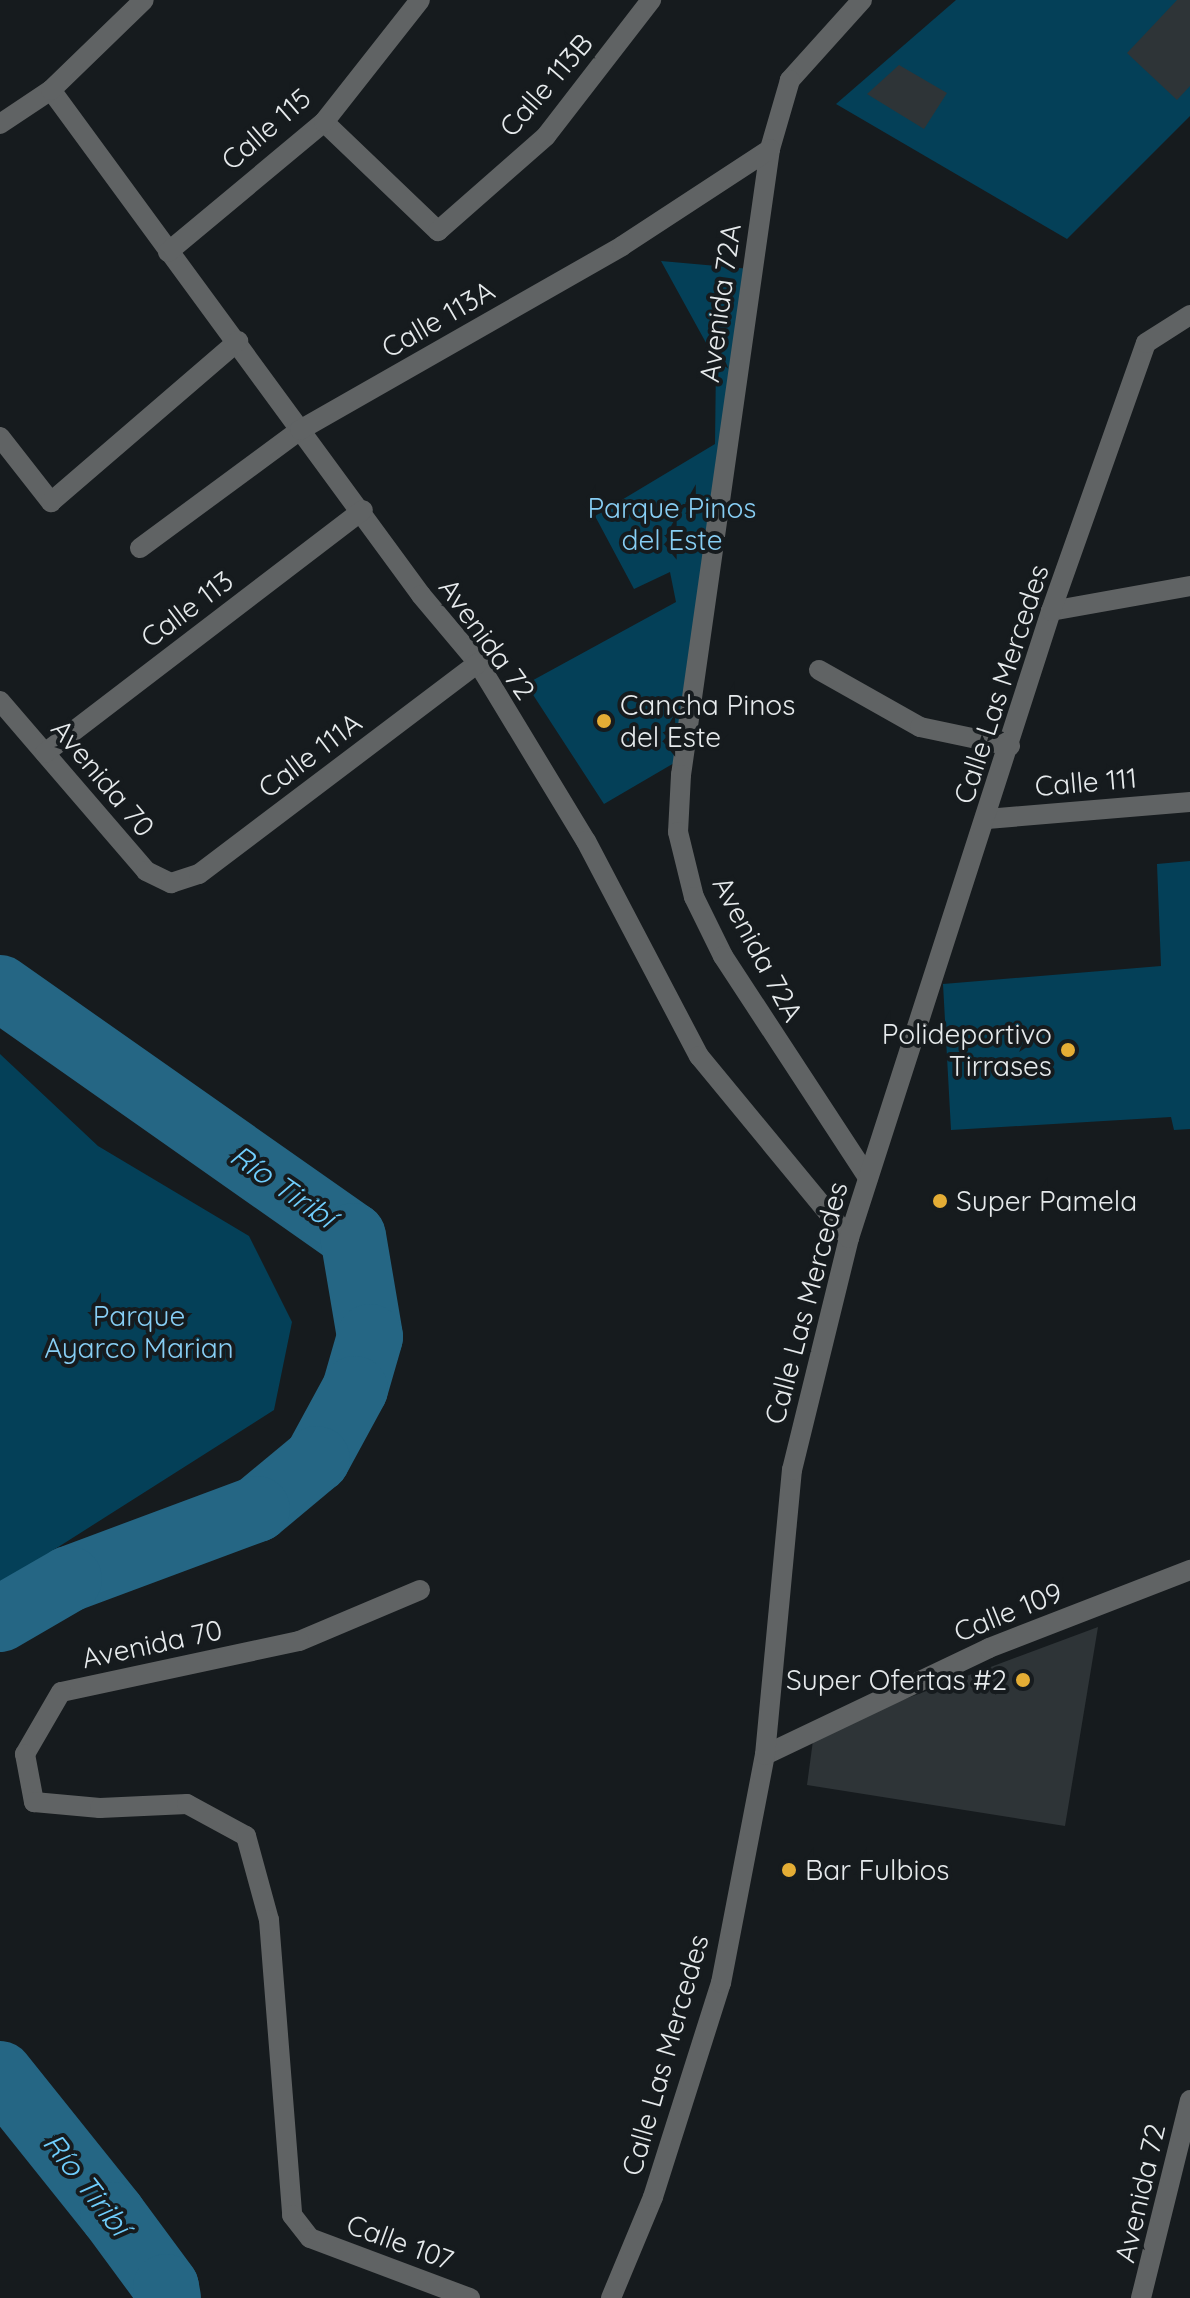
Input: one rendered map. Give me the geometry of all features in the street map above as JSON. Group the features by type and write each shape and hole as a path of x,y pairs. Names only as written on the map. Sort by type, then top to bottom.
{"street":[{"path":"0,124 51,90 144,0"},
{"name":"Calle 115","path":"168,252 324,122 420,0"},
{"name":"Calle 113B","path":"324,122 438,231 546,136 651,0"},
{"name":"Avenida 72A","path":"862,0 790,80 770,149 681,775 678,832 694,897 723,956 764,1026 868,1178"},
{"name":"Avenida 72","path":"51,90 168,252 238,341 300,430 363,510 421,595 478,663 586,841 699,1056 849,1238"},
{"name":"Calle 113A","path":"140,548 300,430 622,246 770,149"},
{"name":"Calle Las Mercedes","path":"611,2298 653,2197 721,1983 765,1755 792,1470 849,1238 987,819 1051,611 1146,343 1190,315"},
{"path":"0,437 51,502 238,341"},
{"name":"Calle 113","path":"45,753 363,510"},
{"path":"1051,611 1190,586"},
{"name":"Calle 111A","path":"171,883 199,874 478,663"},
{"path":"819,670 920,727 1010,746"},
{"name":"Avenida 70","path":"0,701 146,871 171,883"},
{"name":"Calle 111","path":"987,819 1190,802"},
{"name":"Calle 109","path":"765,1755 989,1648 1190,1570"},
{"name":"Avenida 70","path":"310,2238 292,2215 269,1920 246,1836 187,1804 100,1808 34,1802 25,1754 61,1692 299,1641 420,1590"},
{"name":"Avenida 72","path":"1141,2298 1190,2100"},
{"name":"Calle 107","path":"310,2238 470,2298"}],"green space":[{"path":"956,0 1190,0 1190,116 1067,239 836,104"},
{"name":"Parque Pinos del Este","path":"661,261 762,270 681,759 604,804 526,684 676,602 670,572 634,589 595,516 715,444 716,361"},
{"name":"Polideportivo Tirrases","path":"1190,861 1190,1129 1174,1130 1171,1117 951,1130 943,984 1161,966 1157,864"},
{"name":"Parque Ayarco Marian","path":"0,1054 98,1146 249,1236 292,1322 274,1410 0,1584"}],"building":[{"path":"1177,0 1190,0 1190,86 1177,100 1127,53"},
{"path":"899,65 947,93 924,129 867,94"},
{"name":"Super Ofertas #2","path":"1098,1627 1065,1826 807,1785 814,1733"}],"waterway":[{"name":"Río Tiribí","path":"0,988 353,1236 370,1337 355,1389 317,1459 257,1509 69,1579 0,1619"},
{"name":"Río Tiribí","path":"0,2074 113,2215 166,2287 168,2298"}],"place":[{"name":"Cancha Pinos del Este","path":"604,721"},
{"name":"Polideportivo Tirrases","path":"1068,1050"},
{"name":"Super Pamela","path":"940,1201"},
{"name":"Super Ofertas #2","path":"1023,1680"},
{"name":"Bar Fulbios","path":"789,1870"}]}
